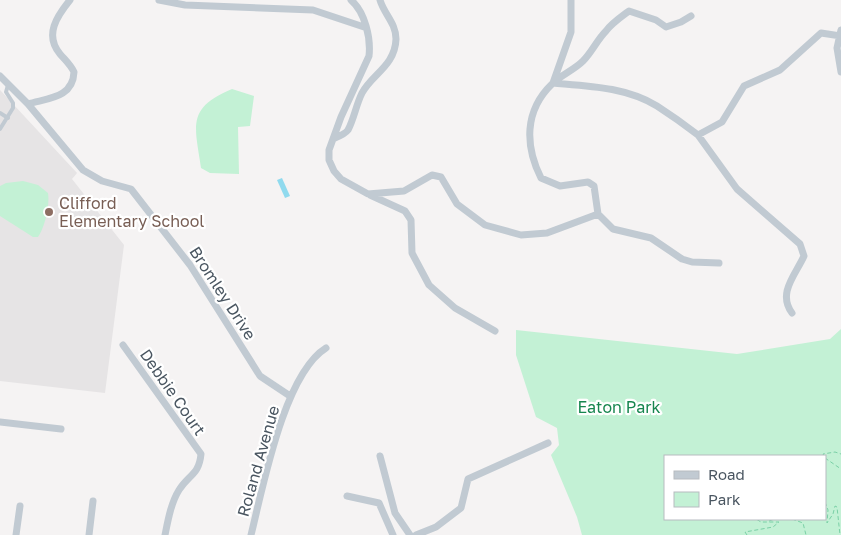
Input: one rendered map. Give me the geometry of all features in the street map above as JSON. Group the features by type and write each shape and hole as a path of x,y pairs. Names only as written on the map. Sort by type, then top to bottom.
{"street":[{"path":"28,104 64,94 70,90 74,80 74,72 70,64 59,53 52,39 56,18 70,0"},
{"path":"159,0 185,5 313,10 364,27"},
{"path":"351,0 360,11 370,42 369,56 341,117 330,150 329,160 334,171 341,179 405,211 411,220 412,253 430,285 455,308 495,331"},
{"path":"335,138 344,134 349,129 363,92 389,61 395,48 393,23 382,9 380,0"},
{"path":"553,83 571,32 571,0"},
{"path":"691,16 666,27 656,20 629,11 606,30 583,61 553,83 544,93 528,131 532,160 542,178 560,186 588,182 594,186 598,214 613,229 651,238 682,259 692,262 719,264"},
{"path":"698,135 722,122 744,86 780,70 821,33 840,34 837,48 841,72"},
{"name":"Bromley Drive","path":"0,76 28,104 83,170 102,181 131,189 194,272 260,376 290,396"},
{"path":"553,83 593,86 620,91 656,105 698,135 729,179 754,205 800,244 804,256 788,283 786,299 792,313"},
{"path":"368,194 404,191 432,175 441,177 457,204 485,225 521,234 547,233 598,214"},
{"name":"Debbie Court","path":"123,345 201,454 200,467 180,489 172,504 165,535"},
{"name":"Roland Avenue","path":"252,535 276,438 290,396 316,354 326,348"},
{"path":"0,422 61,429"},
{"path":"416,535 436,528 461,508 468,479 548,443"},
{"path":"380,456 396,513 410,535"},
{"path":"347,496 379,503 393,535"},
{"path":"88,535 92,501"},
{"path":"16,535 20,506"}],"lane":[{"path":"0,129 8,118 13,103 6,92 8,85"},
{"path":"0,113 8,118"}],"path":[{"path":"823,455 829,452 841,454"},
{"path":"826,458 840,468"},
{"path":"826,505 828,510 827,523 832,517 835,506 837,507 840,535"},
{"path":"758,520 761,522 772,520"},
{"path":"794,520 804,524 806,535"},
{"path":"748,535 745,532 773,527 779,522 769,521"}],"shaded area":[{"name":"Clifford Elementary School","path":"0,90 77,173 72,179 124,245 105,393 0,381"}],"green space":[{"path":"232,89 254,96 250,126 238,127 239,174 210,173 201,168 196,130 197,120 200,111 207,103"},
{"path":"23,181 38,185 48,193 46,216 38,237 33,237 0,216 0,186 6,183"},
{"name":"Eaton Park","path":"841,329 841,535 582,535 577,517 551,455 559,445 557,428 536,417 516,355 516,330 737,354 830,339"}],"water":[{"path":"282,178 290,196 285,198 277,180"}],"place":[{"name":"Clifford Elementary School","path":"49,212"}]}
